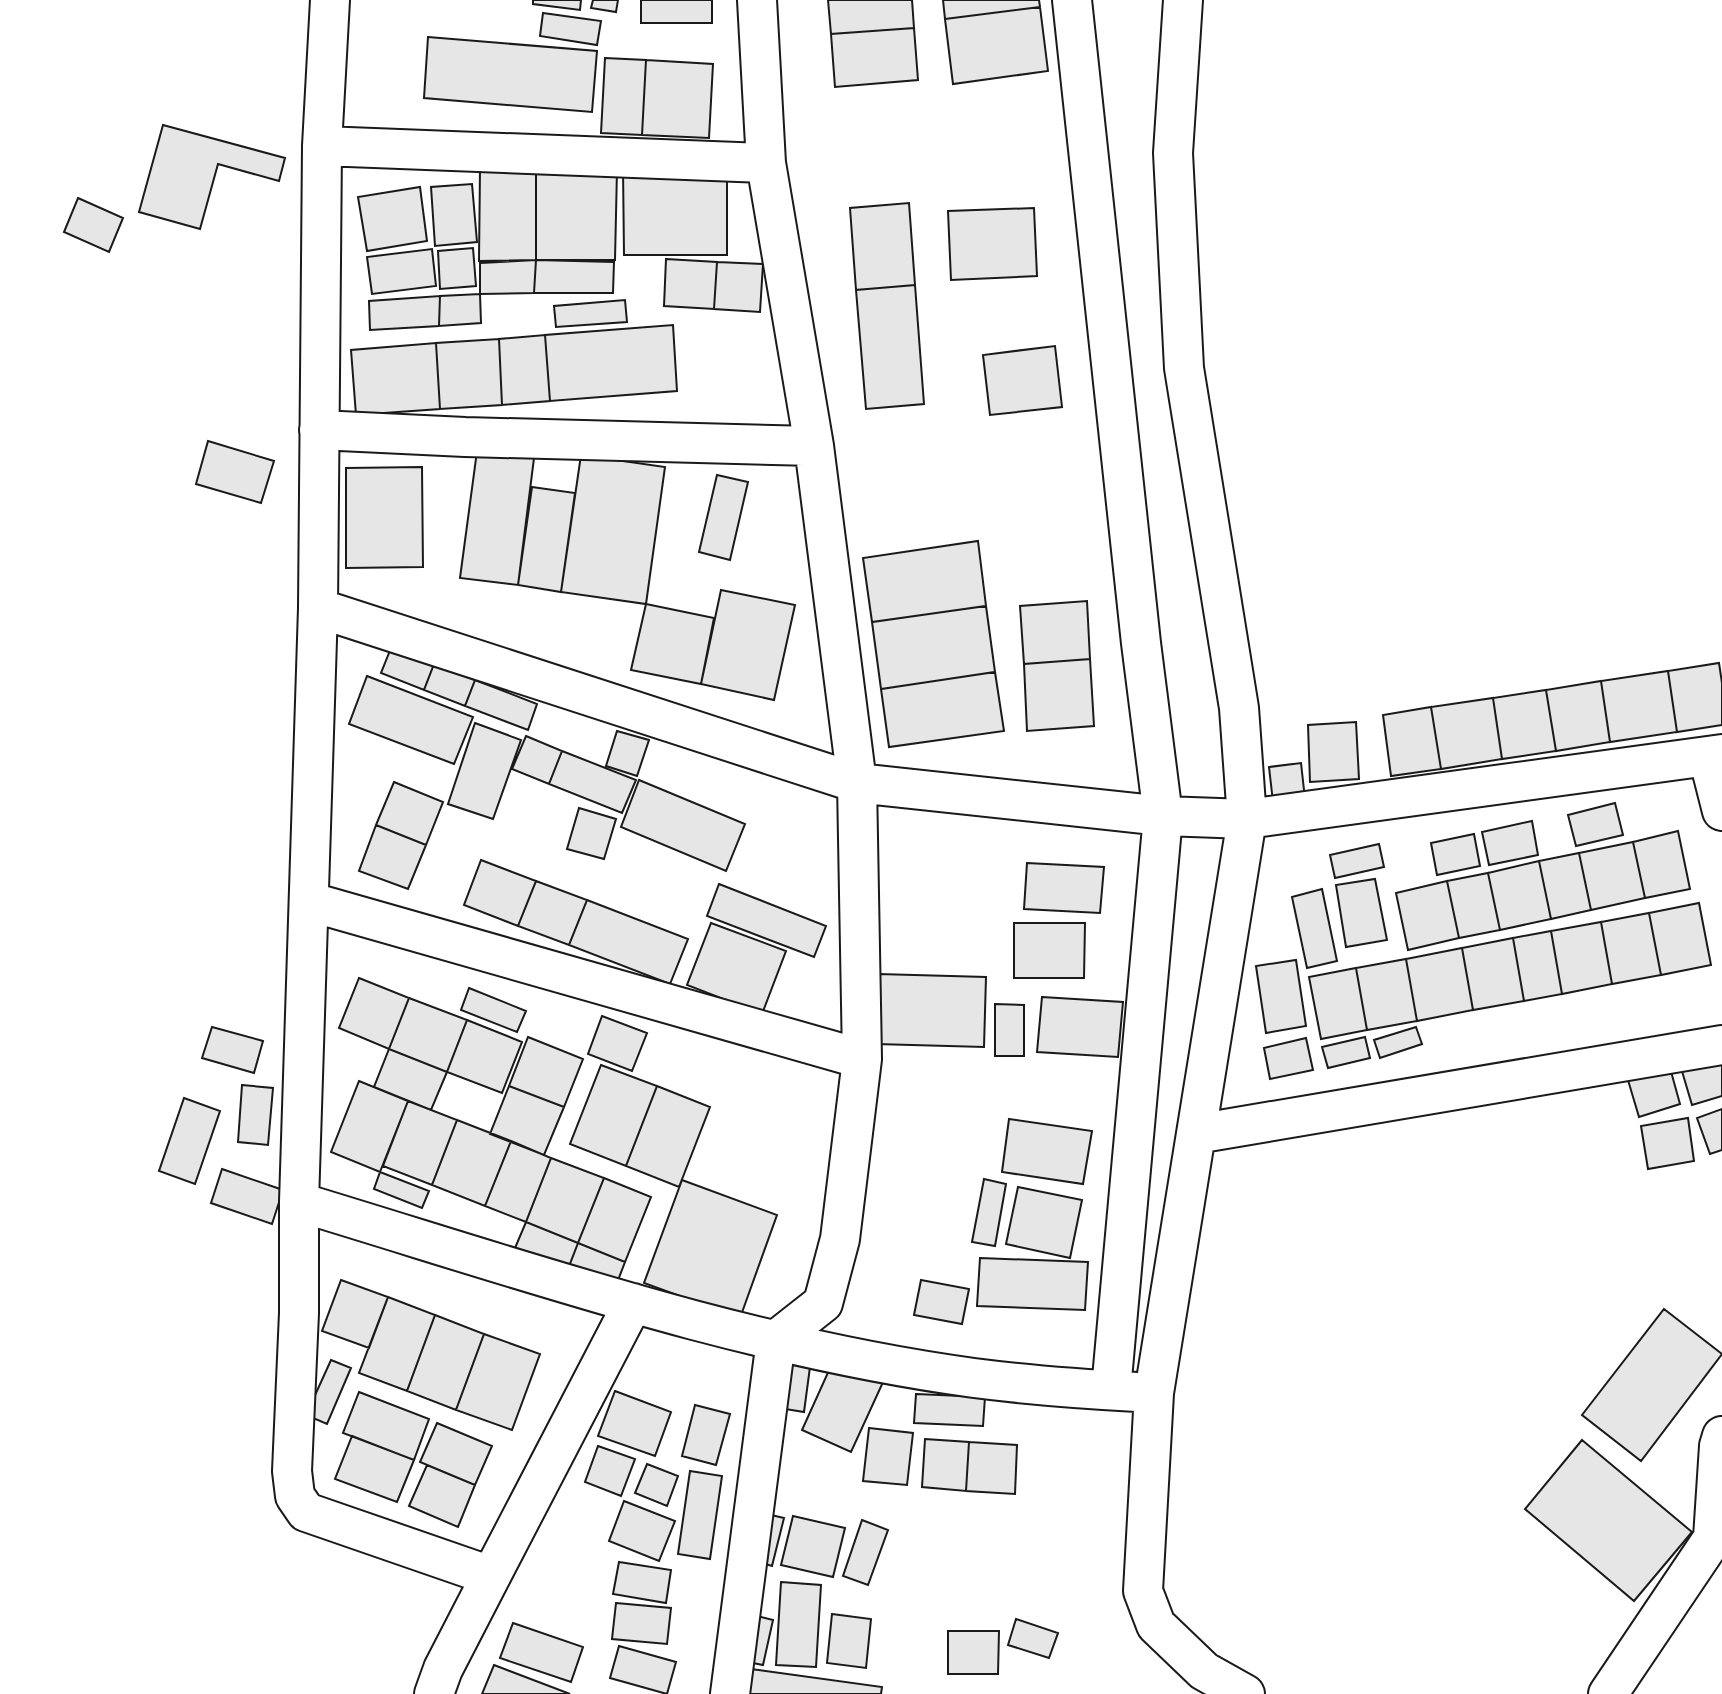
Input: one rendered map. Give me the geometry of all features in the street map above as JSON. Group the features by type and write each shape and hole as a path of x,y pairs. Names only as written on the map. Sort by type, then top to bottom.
{"street":[{"path":"330,0 322,146 318,608 299,1202 299,1313 292,1471 295,1496 306,1511 491,1576"},
{"path":"730,1694 776,1340 823,1303 840,1238 862,1059 857,782 814,446 766,163 757,0"},
{"path":"1072,0 1141,643 1163,816 1111,1390"},
{"path":"1183,0 1173,153 1184,368 1238,708 1247,819 1154,1393 1143,1591 1156,1625 1204,1671 1245,1694"},
{"path":"322,146 766,163"},
{"path":"319,430 466,438 814,446"},
{"path":"318,608 857,782 1163,816 1247,819 1715,755 1722,811"},
{"path":"310,902 862,1059"},
{"path":"1196,1134 1722,1045"},
{"path":"299,1202 633,1303 776,1340 974,1378 1154,1393"},
{"path":"435,1694 443,1669 633,1303"},
{"path":"1608,1694 1713,1538 1719,1446 1722,1436"}],"building":[{"path":"533,0 581,0 580,10 533,4"},
{"path":"593,0 618,0 616,12 591,8"},
{"path":"641,0 712,0 712,23 641,23"},
{"path":"828,0 912,0 914,28 831,34"},
{"path":"943,0 1039,0 1040,7 945,19"},
{"path":"1040,7 1048,71 953,84 945,19"},
{"path":"543,13 601,21 597,45 540,36"},
{"path":"914,28 918,80 835,87 831,34"},
{"path":"428,37 597,51 592,112 424,98"},
{"path":"605,58 646,60 642,135 601,133"},
{"path":"646,60 713,64 709,138 642,135"},
{"path":"163,125 285,158 279,181 218,164 200,229 139,212"},
{"path":"480,169 536,170 536,260 479,261"},
{"path":"623,169 727,169 727,255 624,255"},
{"path":"536,170 617,170 615,260 536,260"},
{"path":"472,184 477,242 435,246 431,187"},
{"path":"420,187 427,241 367,251 358,197"},
{"path":"78,198 123,218 109,252 64,232"},
{"path":"909,203 915,285 856,290 850,208"},
{"path":"1034,208 1037,276 951,280 948,211"},
{"path":"473,248 476,286 440,289 438,251"},
{"path":"432,249 436,286 372,294 367,257"},
{"path":"666,259 717,262 714,309 664,306"},
{"path":"536,260 614,262 613,293 534,293"},
{"path":"536,260 534,293 480,294 480,263"},
{"path":"717,262 763,264 760,312 714,309"},
{"path":"915,285 924,404 866,409 856,290"},
{"path":"480,294 481,323 439,326 440,296"},
{"path":"440,296 439,326 370,330 369,301"},
{"path":"625,300 627,322 556,327 554,306"},
{"path":"673,325 677,391 550,401 545,335"},
{"path":"545,335 550,401 502,405 499,339"},
{"path":"499,339 502,405 440,409 436,343"},
{"path":"436,343 440,409 356,415 351,350"},
{"path":"1055,346 1062,407 990,415 983,355"},
{"path":"208,441 274,461 261,503 196,484"},
{"path":"477,451 534,458 518,585 460,578"},
{"path":"581,455 665,467 646,604 561,592"},
{"path":"422,467 423,567 346,568 346,468"},
{"path":"717,475 748,482 730,560 699,552"},
{"path":"532,487 575,493 561,592 518,585"},
{"path":"978,541 986,606 872,622 863,558"},
{"path":"721,590 795,605 774,700 701,684"},
{"path":"1087,601 1090,659 1024,664 1020,606"},
{"path":"646,604 714,618 701,684 631,670"},
{"path":"986,606 995,672 881,689 872,622"},
{"path":"391,648 434,664 424,690 381,673"},
{"path":"1090,659 1094,726 1027,731 1024,664"},
{"path":"1719,663 1722,725 1677,732 1668,671"},
{"path":"434,664 475,680 465,706 424,690"},
{"path":"1668,671 1677,732 1610,742 1601,681"},
{"path":"995,672 1004,731 889,747 881,689"},
{"path":"367,676 473,717 454,764 349,724"},
{"path":"475,680 537,704 528,730 465,706"},
{"path":"1601,681 1610,742 1556,751 1546,690"},
{"path":"1546,690 1556,751 1502,759 1493,698"},
{"path":"1493,698 1502,759 1441,769 1431,707"},
{"path":"1431,707 1441,769 1391,776 1383,715"},
{"path":"1356,722 1359,779 1310,782 1308,725"},
{"path":"475,723 521,740 493,819 448,804"},
{"path":"617,731 649,740 637,776 606,766"},
{"path":"526,736 562,751 549,784 512,769"},
{"path":"562,751 636,780 622,813 549,784"},
{"path":"1301,763 1305,799 1273,802 1269,767"},
{"path":"639,780 745,824 726,871 621,827"},
{"path":"394,782 443,802 426,845 376,825"},
{"path":"1615,803 1623,835 1576,846 1568,815"},
{"path":"579,808 616,819 604,859 567,849"},
{"path":"1532,821 1538,855 1489,865 1482,832"},
{"path":"376,825 426,845 408,889 359,871"},
{"path":"1678,831 1690,889 1645,898 1633,842"},
{"path":"1474,834 1480,866 1437,875 1431,843"},
{"path":"1633,842 1645,898 1591,910 1579,853"},
{"path":"1379,844 1384,867 1335,878 1330,855"},
{"path":"1579,853 1591,910 1551,919 1539,861"},
{"path":"481,860 536,881 518,926 464,905"},
{"path":"1539,861 1551,919 1500,930 1488,873"},
{"path":"1027,863 1104,867 1100,913 1024,909"},
{"path":"1488,873 1500,930 1459,938 1447,881"},
{"path":"1375,879 1387,940 1346,947 1336,885"},
{"path":"536,881 587,900 569,945 518,926"},
{"path":"1447,881 1459,938 1408,950 1396,893"},
{"path":"719,884 826,926 814,957 707,916"},
{"path":"1322,889 1337,961 1307,968 1292,897"},
{"path":"587,900 688,939 670,984 569,945"},
{"path":"1699,903 1711,965 1661,975 1649,913"},
{"path":"1649,913 1661,975 1612,984 1601,922"},
{"path":"1601,922 1612,984 1562,994 1551,931"},
{"path":"711,923 786,951 762,1014 687,985"},
{"path":"1014,923 1085,923 1084,978 1014,978"},
{"path":"1551,931 1562,994 1524,1001 1513,938"},
{"path":"1513,938 1524,1001 1473,1010 1462,948"},
{"path":"1462,948 1473,1010 1417,1021 1406,959"},
{"path":"1406,959 1417,1021 1367,1030 1356,968"},
{"path":"1296,960 1306,1026 1266,1033 1256,966"},
{"path":"1356,968 1367,1030 1321,1039 1309,977"},
{"path":"878,974 986,977 984,1047 876,1044"},
{"path":"359,978 409,998 389,1049 339,1028"},
{"path":"469,988 526,1011 517,1032 461,1010"},
{"path":"1042,997 1123,1002 1118,1057 1037,1052"},
{"path":"409,998 467,1020 447,1072 389,1049"},
{"path":"995,1004 1024,1005 1024,1056 995,1056"},
{"path":"602,1016 647,1033 632,1071 588,1054"},
{"path":"467,1020 522,1042 502,1093 447,1072"},
{"path":"212,1027 263,1041 254,1073 202,1058"},
{"path":"1416,1027 1422,1044 1380,1058 1374,1040"},
{"path":"528,1037 583,1059 564,1107 509,1086"},
{"path":"1365,1037 1370,1058 1328,1068 1322,1047"},
{"path":"1306,1038 1313,1070 1270,1079 1264,1048"},
{"path":"389,1049 447,1072 431,1110 374,1087"},
{"path":"1722,1051 1722,1096 1692,1105 1679,1061"},
{"path":"1667,1057 1680,1104 1639,1117 1625,1070"},
{"path":"601,1065 657,1086 626,1166 570,1144"},
{"path":"359,1081 408,1101 380,1172 331,1152"},
{"path":"242,1085 273,1088 268,1145 238,1142"},
{"path":"509,1086 564,1107 544,1155 490,1134"},
{"path":"657,1086 710,1107 679,1187 626,1166"},
{"path":"184,1098 220,1111 195,1184 159,1171"},
{"path":"408,1101 457,1120 432,1185 383,1166"},
{"path":"1722,1109 1722,1150 1710,1154 1697,1118"},
{"path":"1688,1118 1694,1161 1648,1169 1641,1126"},
{"path":"1009,1119 1092,1131 1083,1184 1002,1172"},
{"path":"457,1120 511,1141 485,1206 432,1185"},
{"path":"511,1141 551,1158 526,1222 485,1206"},
{"path":"551,1158 604,1178 578,1243 526,1222"},
{"path":"222,1169 283,1190 272,1224 211,1203"},
{"path":"380,1172 429,1191 422,1208 374,1189"},
{"path":"604,1178 651,1197 625,1262 578,1243"},
{"path":"984,1179 1006,1184 995,1246 972,1242"},
{"path":"682,1180 777,1215 740,1318 644,1283"},
{"path":"1018,1187 1082,1200 1070,1258 1006,1244"},
{"path":"526,1222 578,1243 568,1269 515,1248"},
{"path":"578,1243 625,1262 615,1288 568,1269"},
{"path":"980,1258 1088,1262 1085,1310 977,1306"},
{"path":"341,1280 388,1297 369,1348 322,1331"},
{"path":"921,1280 969,1289 962,1324 914,1315"},
{"path":"388,1297 435,1315 407,1391 359,1373"},
{"path":"1664,1309 1722,1354 1641,1461 1582,1415"},
{"path":"435,1315 484,1334 456,1410 407,1391"},
{"path":"484,1334 540,1354 512,1430 456,1410"},
{"path":"835,1357 884,1380 851,1452 802,1430"},
{"path":"331,1360 351,1368 327,1424 306,1415"},
{"path":"786,1364 810,1367 804,1412 779,1408"},
{"path":"615,1391 671,1412 655,1456 598,1436"},
{"path":"359,1392 429,1419 414,1460 343,1433"},
{"path":"916,1394 985,1397 983,1426 914,1423"},
{"path":"695,1405 730,1414 716,1465 682,1456"},
{"path":"437,1423 492,1446 475,1485 420,1462"},
{"path":"869,1428 913,1433 907,1485 863,1481"},
{"path":"352,1436 414,1460 397,1502 335,1479"},
{"path":"925,1439 969,1442 966,1491 922,1487"},
{"path":"1582,1440 1692,1532 1634,1601 1525,1509"},
{"path":"969,1442 1017,1445 1015,1494 966,1491"},
{"path":"598,1446 635,1459 621,1496 585,1482"},
{"path":"647,1464 678,1476 667,1506 635,1493"},
{"path":"427,1465 475,1485 458,1527 409,1506"},
{"path":"690,1471 722,1476 710,1559 678,1554"},
{"path":"624,1501 675,1521 659,1561 609,1541"},
{"path":"767,1514 784,1518 772,1566 755,1561"},
{"path":"793,1516 845,1528 833,1577 781,1565"},
{"path":"862,1520 888,1530 868,1585 843,1576"},
{"path":"619,1562 671,1570 666,1603 613,1594"},
{"path":"781,1582 821,1585 816,1667 776,1665"},
{"path":"616,1603 671,1608 667,1644 612,1639"},
{"path":"832,1614 871,1619 866,1668 827,1663"},
{"path":"753,1615 773,1620 763,1665 743,1661"},
{"path":"1016,1619 1058,1633 1049,1658 1008,1645"},
{"path":"513,1623 583,1647 571,1682 500,1658"},
{"path":"948,1631 999,1631 998,1674 948,1674"},
{"path":"619,1646 676,1662 667,1694 610,1678"},
{"path":"494,1665 570,1694 482,1694"},
{"path":"751,1669 882,1687 881,1694 747,1694"}]}
